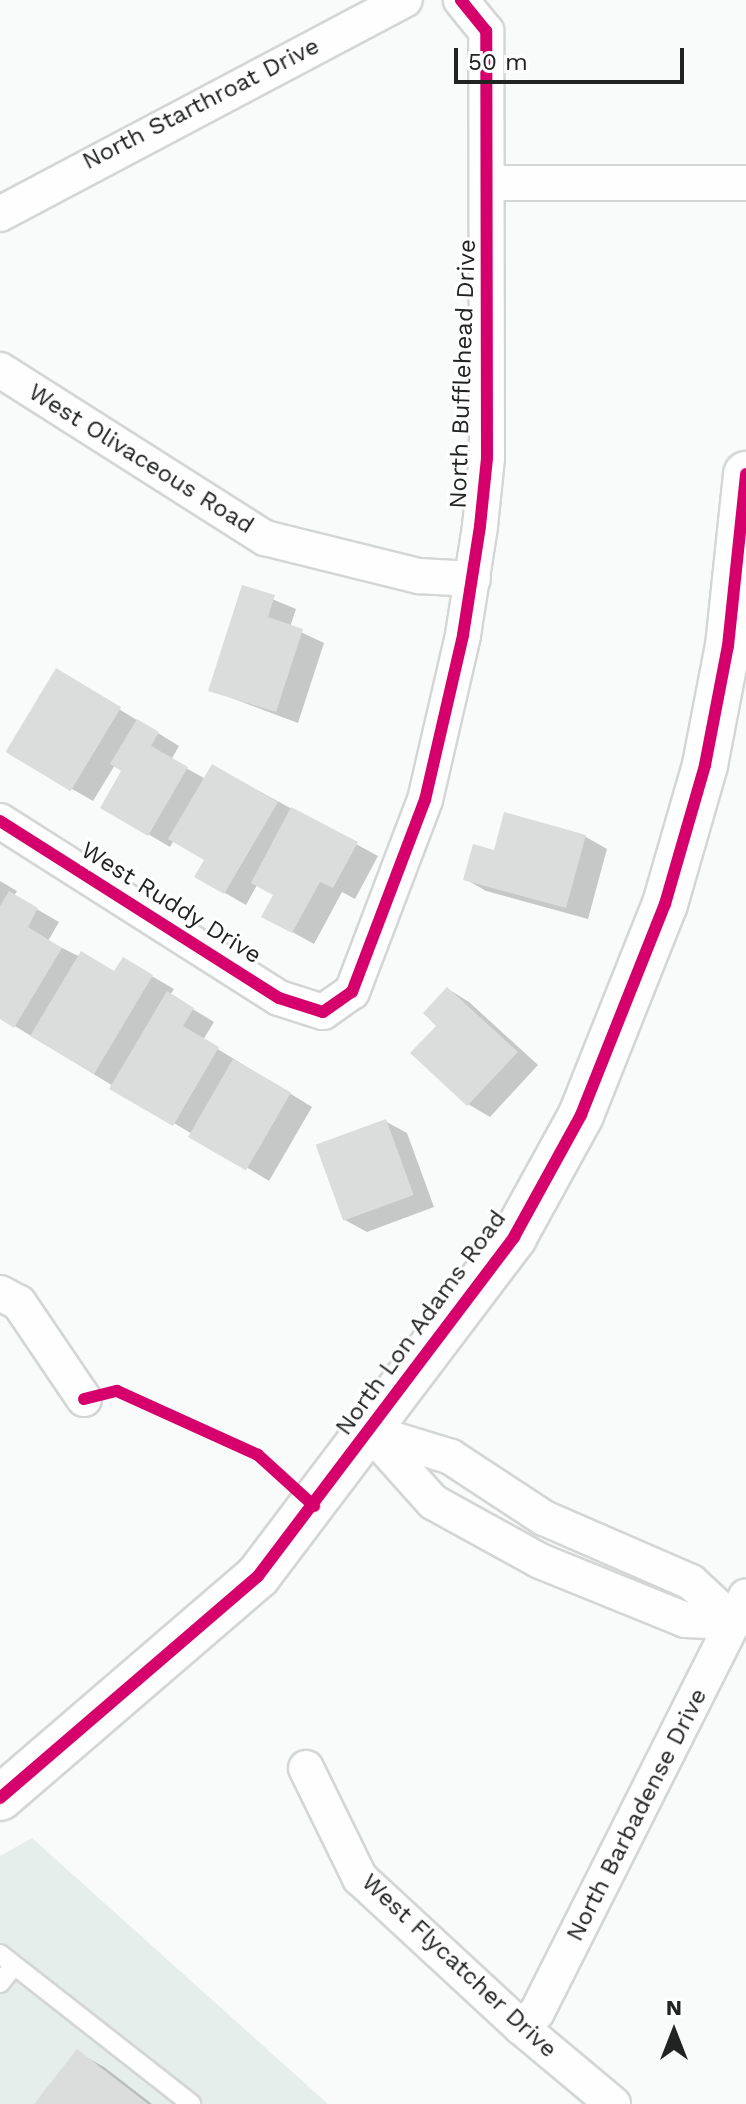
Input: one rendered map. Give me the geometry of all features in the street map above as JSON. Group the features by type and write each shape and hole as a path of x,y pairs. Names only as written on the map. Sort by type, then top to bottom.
{"street":[{"name":"North Starthroat Drive","path":"0,214 32,192 405,0"},
{"name":"North Bufflehead Drive","path":"323,1012 352,992 425,800 473,579 487,458 490,183 486,31 461,0"},
{"path":"490,183 746,183"},
{"name":"West Olivaceous Road","path":"0,370 265,538 419,576 473,579"},
{"name":"North Lon Adams Road","path":"0,1798 258,1576 371,1433 514,1237 581,1115 665,904 705,765 728,646 746,474"},
{"name":"West Ruddy Drive","path":"0,821 279,998 323,1012"},
{"path":"0,1293 19,1303 84,1399"},
{"path":"371,1433 451,1457 544,1518 691,1582 740,1610"},
{"path":"371,1433 433,1502 540,1561 685,1620 740,1610"},
{"name":"North Barbadense Drive","path":"521,2027 537,2012 740,1610"},
{"name":"West Flycatcher Drive","path":"306,1768 360,1878 521,2027 613,2104"}],"lane":[{"path":"0,1983 7,1961 191,2104"}],"shaded area":[{"path":"32,1838 328,2104 0,2104 0,1856"}],"building":[{"path":"242,585 275,595 268,617 303,629 276,712 208,691"},
{"path":"56,668 121,707 71,791 6,752"},
{"path":"137,719 159,732 151,746 188,767 148,836 100,808 121,771 110,764"},
{"path":"212,764 278,802 224,894 194,877 204,860 168,839"},
{"path":"291,807 358,842 333,888 320,882 292,933 261,917 273,895 251,883"},
{"path":"504,812 586,835 566,908 463,880 473,844 494,850"},
{"path":"9,891 38,908 28,927 62,948 14,1028 0,1019 0,906"},
{"path":"81,951 114,971 123,957 153,975 94,1074 30,1036"},
{"path":"447,987 518,1052 467,1106 410,1053 436,1026 423,1013"},
{"path":"167,991 194,1008 183,1026 219,1047 173,1126 109,1089"},
{"path":"233,1059 291,1092 246,1170 188,1137"},
{"path":"386,1119 414,1195 343,1221 316,1145"},
{"path":"77,2049 148,2104 34,2104"}],"cycle path":[{"path":"0,821 279,998 323,1012 352,992 425,800 463,635 480,526 487,458 486,31 461,0"},
{"path":"0,1798 258,1576 514,1237 581,1115 665,904 705,765 728,646 746,474"},
{"path":"84,1399 117,1391 258,1455 314,1506"}]}
